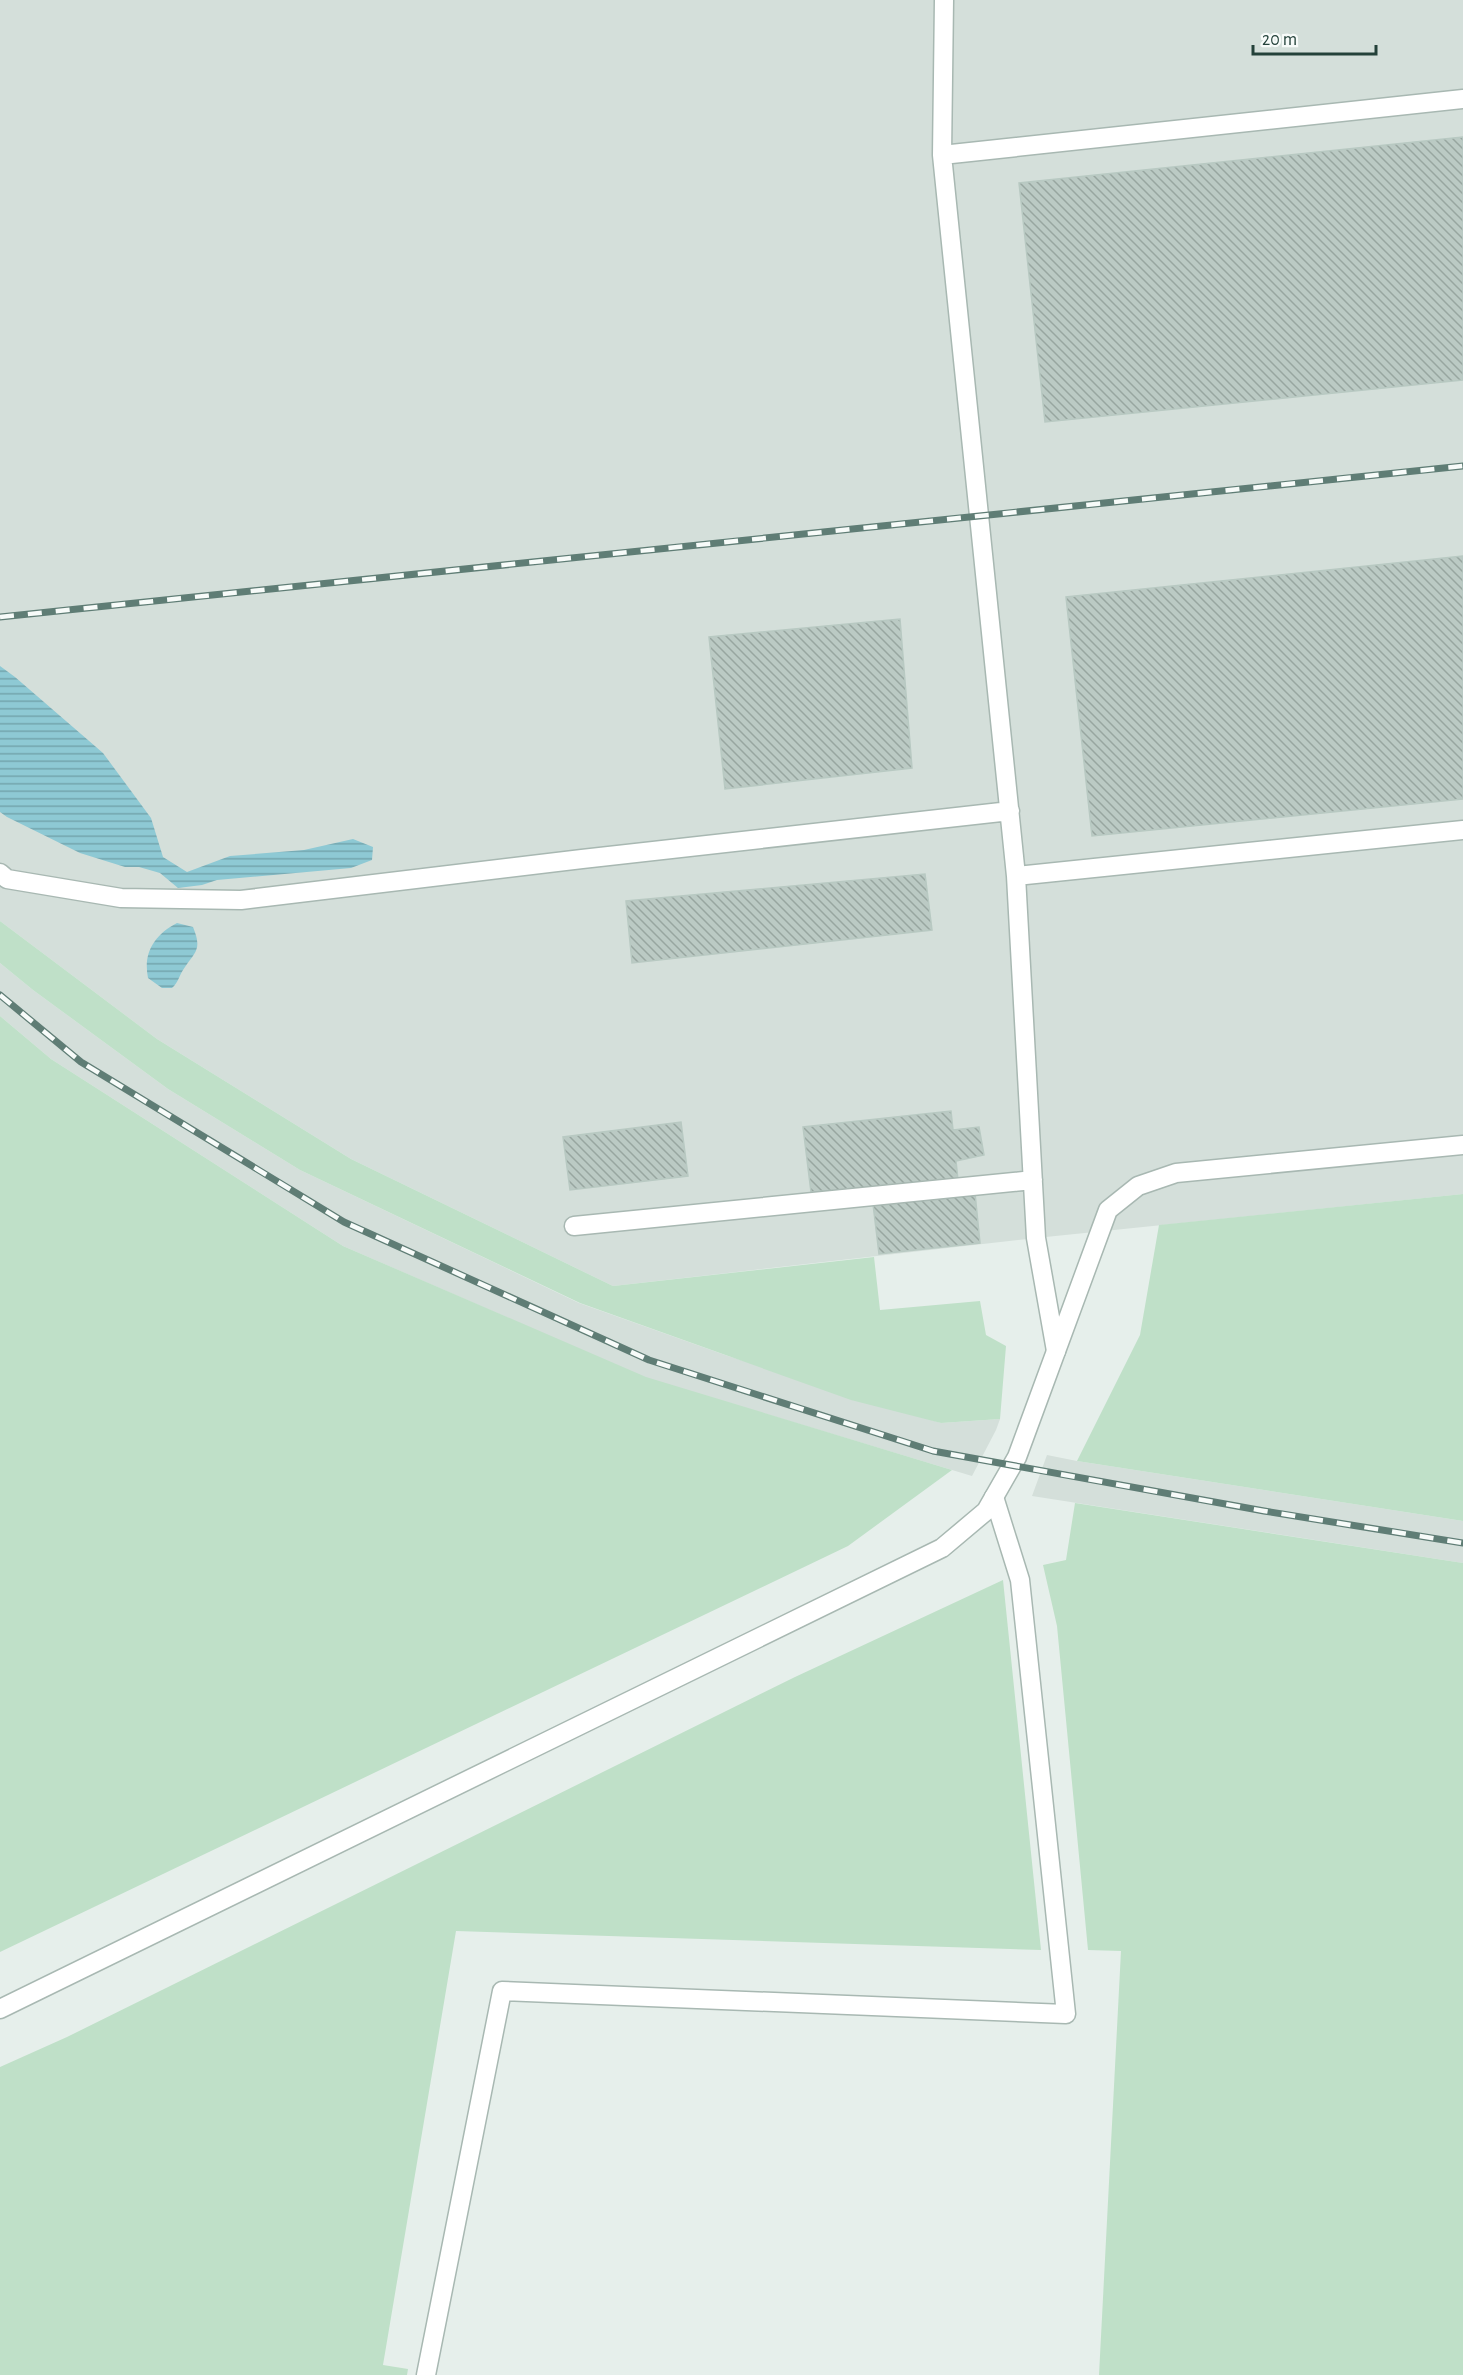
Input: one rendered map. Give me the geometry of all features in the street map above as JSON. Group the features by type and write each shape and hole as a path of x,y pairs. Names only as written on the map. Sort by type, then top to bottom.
{"street":[{"path":"944,0 942,155 1016,876 1036,1238 1056,1351"},
{"path":"942,155 1463,99"},
{"path":"0,873 7,879 121,898 241,900 1010,811"},
{"path":"1016,876 1463,830"},
{"path":"0,2009 942,1548 986,1512 1017,1457 1108,1210 1138,1186 1176,1173 1463,1145"},
{"path":"574,1226 1033,1180"},
{"path":"426,2375 502,1991 1066,2014 1020,1580 994,1497"}],"shaded area":[{"path":"0,0 1463,0 1463,1194 1036,1238 613,1286 351,1159 157,1039 0,921"},
{"path":"0,963 33,990 168,1089 300,1170 579,1303 728,1356 941,1423 1000,1419 996,1430 972,1476 646,1378 343,1246 51,1059 0,1016"},
{"path":"1047,1455 1463,1521 1463,1563 1032,1496"}],"green space":[{"path":"0,921 157,1039 351,1159 613,1286 874,1257 880,1310 980,1301 986,1335 1006,1346 1000,1419 941,1423 851,1400 580,1303 300,1170 168,1089 33,990 0,963"},
{"path":"0,1016 51,1059 343,1246 646,1377 952,1470 848,1546 0,1952"},
{"path":"1463,1194 1463,1521 1077,1461 1140,1335 1159,1225"},
{"path":"1075,1503 1463,1563 1463,2375 1099,2375 1121,1951 1088,1950 1057,1626 1043,1565 1066,1560"},
{"path":"1003,1580 1041,1950 456,1931 383,2365 408,2369 407,2375 0,2375 0,2067 67,2037 795,1677"}],"water":[{"path":"0,666 103,753 151,818 163,857 187,872 230,856 304,850 353,839 373,847 372,860 351,868 217,880 202,885 178,888 160,873 139,867 125,867 80,853 7,817 0,812"},
{"path":"177,923 193,927 197,945 174,986 162,988 148,978 147,961 156,939"}],"building":[{"path":"1463,137 1463,380 1045,422 1019,183"},
{"path":"1463,556 1463,799 1092,836 1066,597"},
{"path":"900,619 912,768 725,789 709,637"},
{"path":"925,874 932,930 632,963 626,901"},
{"path":"951,1111 953,1130 979,1127 984,1155 956,1161 958,1180 811,1192 803,1127"},
{"path":"681,1122 688,1176 570,1190 563,1137"},
{"path":"975,1193 980,1243 879,1254 873,1204"}],"railway":[{"path":"0,617 1463,466"},
{"path":"0,995 81,1062 344,1222 649,1360 933,1451 1264,1511 1463,1543"}]}
